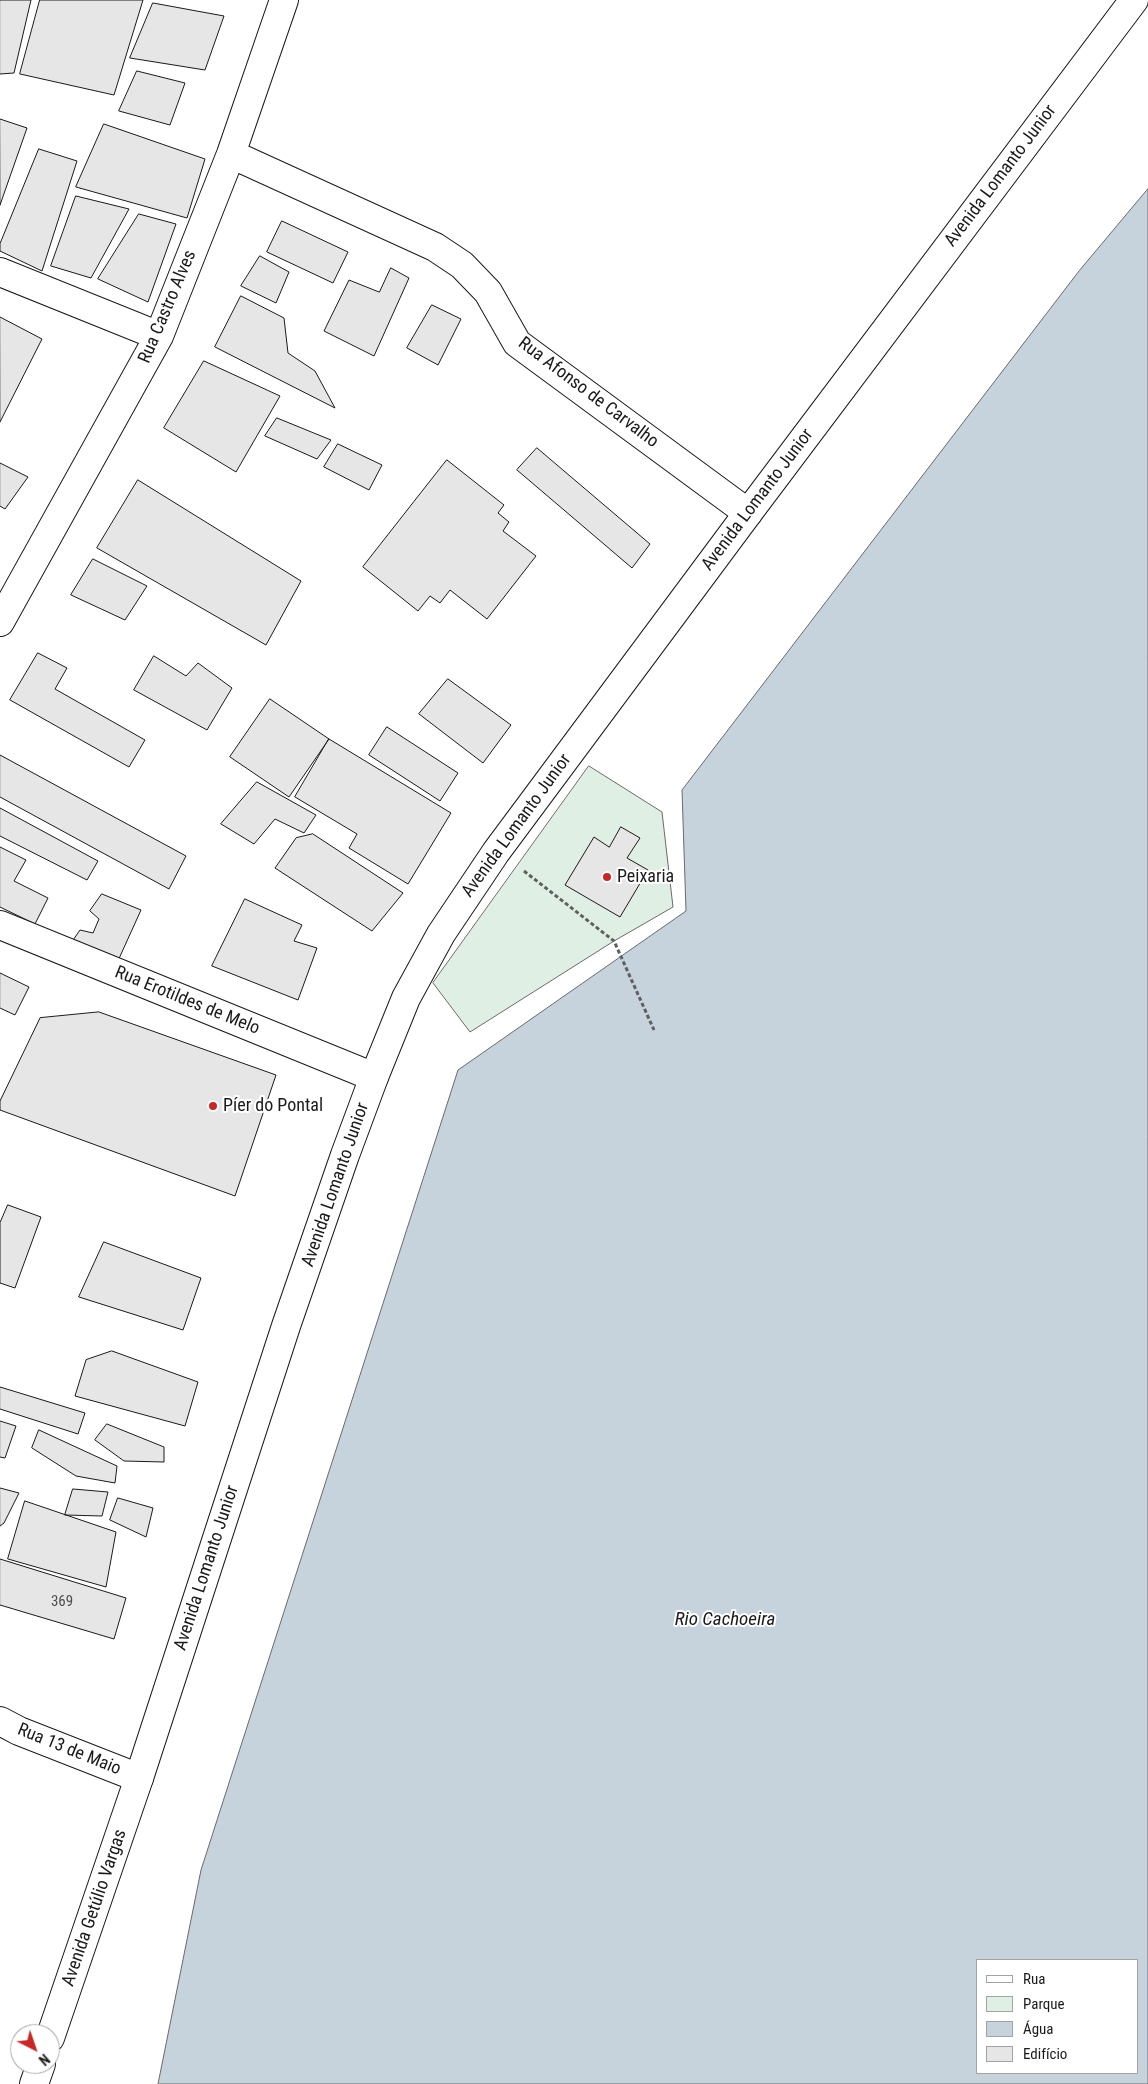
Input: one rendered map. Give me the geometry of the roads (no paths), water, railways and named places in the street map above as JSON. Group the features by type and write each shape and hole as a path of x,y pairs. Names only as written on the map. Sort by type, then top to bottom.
{"street":[{"name":"Rua Castro Alves","path":"0,622 159,336 230,154 284,0"},
{"name":"Avenida Lomanto Junior","path":"139,1778 286,1326 374,1077 406,998 441,934 496,852 1134,0"},
{"name":"Rua Afonso de Carvalho","path":"230,154 435,246 462,265 488,292 517,343 748,513"},
{"path":"0,272 159,336"},
{"name":"Rua Erotildes de Melo","path":"0,925 374,1077"},
{"name":"Rua 13 de Maio","path":"0,1720 20,1731 139,1778"},
{"name":"Avenida Getúlio Vargas","path":"55,2024 139,1778"}],"water":[{"name":"Rio Cachoeira","path":"1148,189 1148,2084 158,2084 201,1870 458,1070 686,911 682,790 1079,271"}],"place":[{"name":"Peixaria","path":"607,877"},
{"name":"Píer do Pontal","path":"213,1106"}]}
